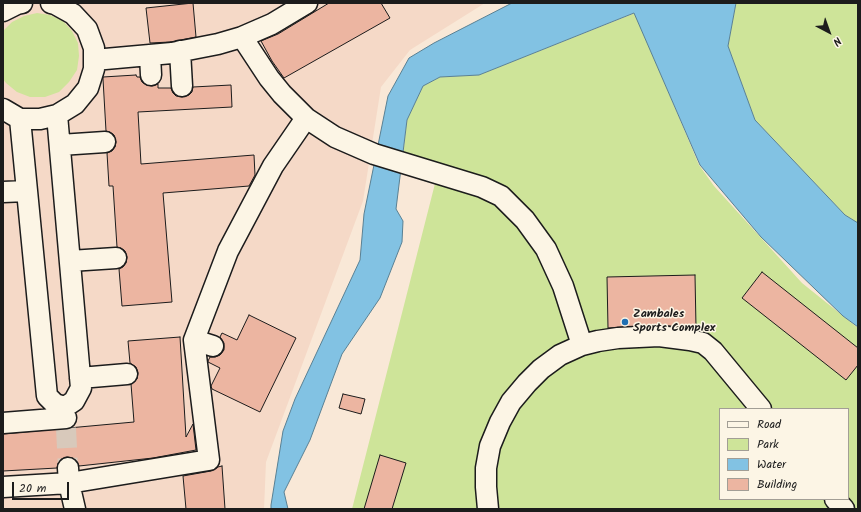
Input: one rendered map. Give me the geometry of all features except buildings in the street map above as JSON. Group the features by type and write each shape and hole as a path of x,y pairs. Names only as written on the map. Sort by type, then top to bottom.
{"lane":[{"path":"3,11 22,3"},
{"path":"51,3 73,14 87,29 94,48 106,65"},
{"path":"66,418 56,404 47,396 27,191 11,114 40,119 57,115 75,104 88,88 94,69 156,51 180,51 242,37 272,24 307,3"},
{"path":"242,37 282,94 306,118 335,137 374,154 482,187 502,196 525,220 546,249 563,286 582,346"},
{"path":"151,75 156,51"},
{"path":"180,51 182,86"},
{"path":"57,115 81,388 66,418"},
{"path":"3,487 68,475 209,460 204,343 228,251 273,166 306,118"},
{"path":"60,145 105,142"},
{"path":"3,192 27,191"},
{"path":"70,261 116,258"},
{"path":"488,509 486,468 490,446 500,422 511,402 526,383 560,355 582,346 598,341 618,338 659,336 703,343 713,351 760,408"},
{"path":"80,378 127,374"},
{"path":"3,423 66,418"},
{"path":"68,475 75,509"},
{"path":"836,500 844,509"}],"shaded area":[{"path":"3,3 485,3 410,50 381,87 363,201 266,462 264,509 3,509"}],"green space":[{"path":"736,3 858,3 858,223 845,215 755,120 728,46"},
{"path":"37,13 50,15 63,21 72,31 78,43 79,56 77,70 69,82 59,92 45,97 30,97 17,92 3,79 3,31 12,22 24,16"},
{"name":"Zambales Sports Complex","path":"635,13 699,165 714,186 802,283 858,328 858,509 352,509 440,164 403,155 407,120 423,86 440,77 479,75"}],"water":[{"path":"512,3 736,3 728,46 755,120 845,215 858,223 858,327 843,316 761,237 700,165 634,13 479,75 440,77 423,86 407,120 396,209 403,221 402,242 380,298 342,354 310,440 284,492 288,509 271,509 283,431 295,399 360,260 364,214 388,96 409,58 434,43"}],"tunnel":[{"path":"66,428 68,468"}],"place":[{"name":"Zambales Sports Complex","path":"625,322"}]}
